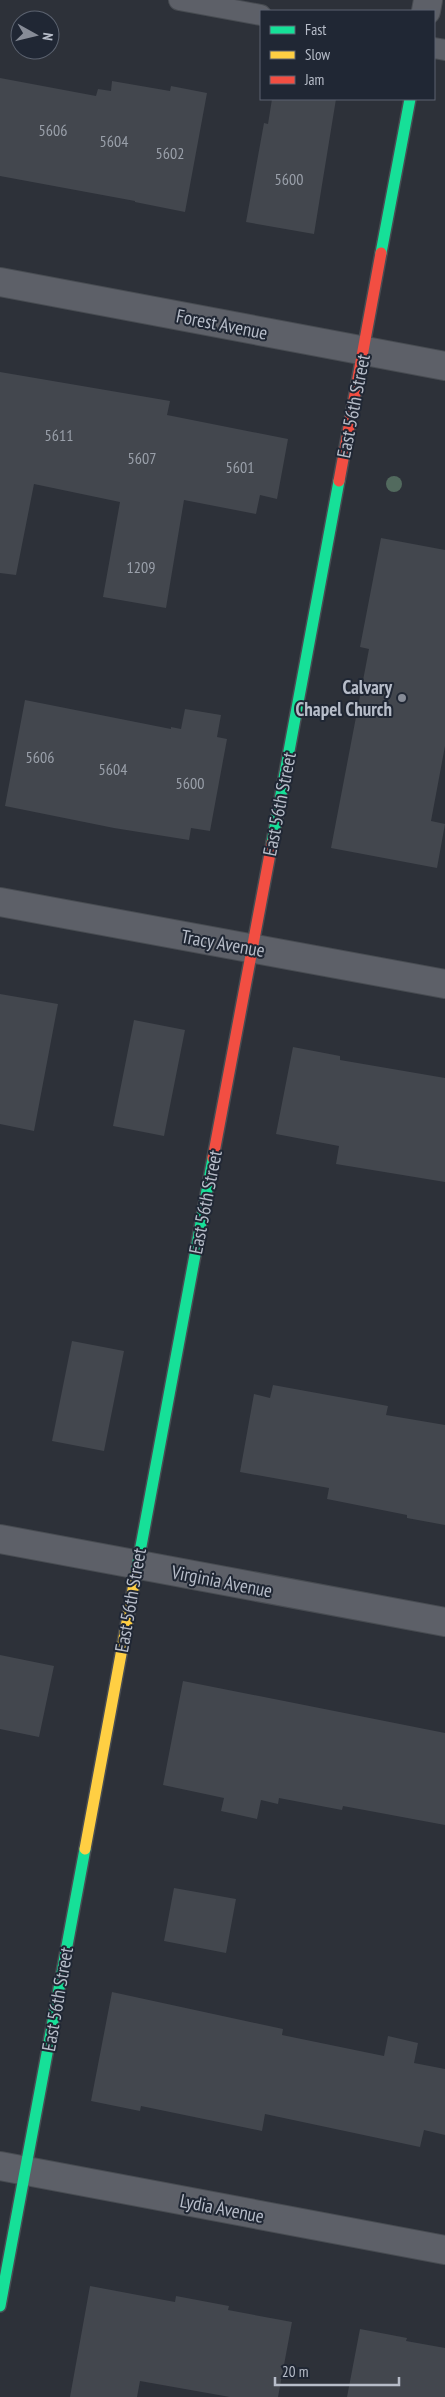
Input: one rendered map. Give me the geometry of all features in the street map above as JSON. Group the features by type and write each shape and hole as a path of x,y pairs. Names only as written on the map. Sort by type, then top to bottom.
{"street":[{"name":"East 56th Street","path":"0,2306 12,2168 137,1565 410,100"},
{"name":"Forest Avenue","path":"0,282 445,366"},
{"name":"Tracy Avenue","path":"0,902 445,984"},
{"name":"Virginia Avenue","path":"0,1539 445,1622"},
{"name":"Lydia Avenue","path":"12,2168 445,2250"}],"lane":[{"path":"179,0 260,16"}],"building":[{"path":"0,78 96,96 98,89 111,91 112,81 170,91 171,86 207,93 185,212 0,176"},
{"path":"272,100 336,100 314,234 246,222 264,123 268,124"},
{"path":"0,372 170,401 167,415 288,439 277,499 260,495 256,514 184,500 166,608 103,597 120,502 34,484 16,575 0,573"},
{"name":"Calvary Chapel Church","path":"381,538 445,550 445,746 431,821 445,824 437,868 331,848 369,649 360,647"},
{"path":"25,700 171,729 171,727 181,729 185,709 221,715 217,737 227,739 210,831 191,828 189,840 114,828 5,806"},
{"path":"0,994 58,1004 34,1131 0,1124"},
{"path":"134,1020 185,1030 164,1136 113,1126"},
{"path":"293,1047 340,1056 340,1060 445,1078 445,1182 336,1164 339,1146 276,1134"},
{"path":"72,1341 124,1351 104,1451 52,1441"},
{"path":"273,1385 388,1406 386,1415 445,1425 445,1525 407,1518 407,1515 327,1499 329,1488 240,1472 254,1394 270,1398"},
{"path":"0,1655 54,1666 39,1737 0,1729"},
{"path":"183,1681 445,1733 445,1825 343,1806 342,1810 279,1798 278,1804 261,1800 257,1819 221,1811 224,1798 163,1785"},
{"path":"174,1888 236,1899 226,1953 164,1941"},
{"path":"112,1992 283,2029 282,2035 384,2056 388,2036 418,2043 414,2063 445,2069 445,2135 424,2130 420,2147 265,2114 262,2131 141,2106 140,2111 91,2101"},
{"path":"90,2286 175,2302 176,2296 229,2306 228,2310 292,2322 278,2397 230,2397 140,2381 137,2397 70,2397"},
{"path":"360,2329 407,2338 406,2341 445,2348 445,2397 347,2397"}],"traffic: fast":[{"path":"381,253 410,100"},
{"path":"272,843 339,481"},
{"path":"136,1573 213,1158"},
{"path":"0,2306 85,1849"}],"traffic: slow":[{"path":"85,1849 136,1573"}],"traffic: jam":[{"path":"339,481 381,253"},
{"path":"213,1158 272,843"}],"place":[{"name":"Calvary Chapel Church","path":"402,698"}]}
